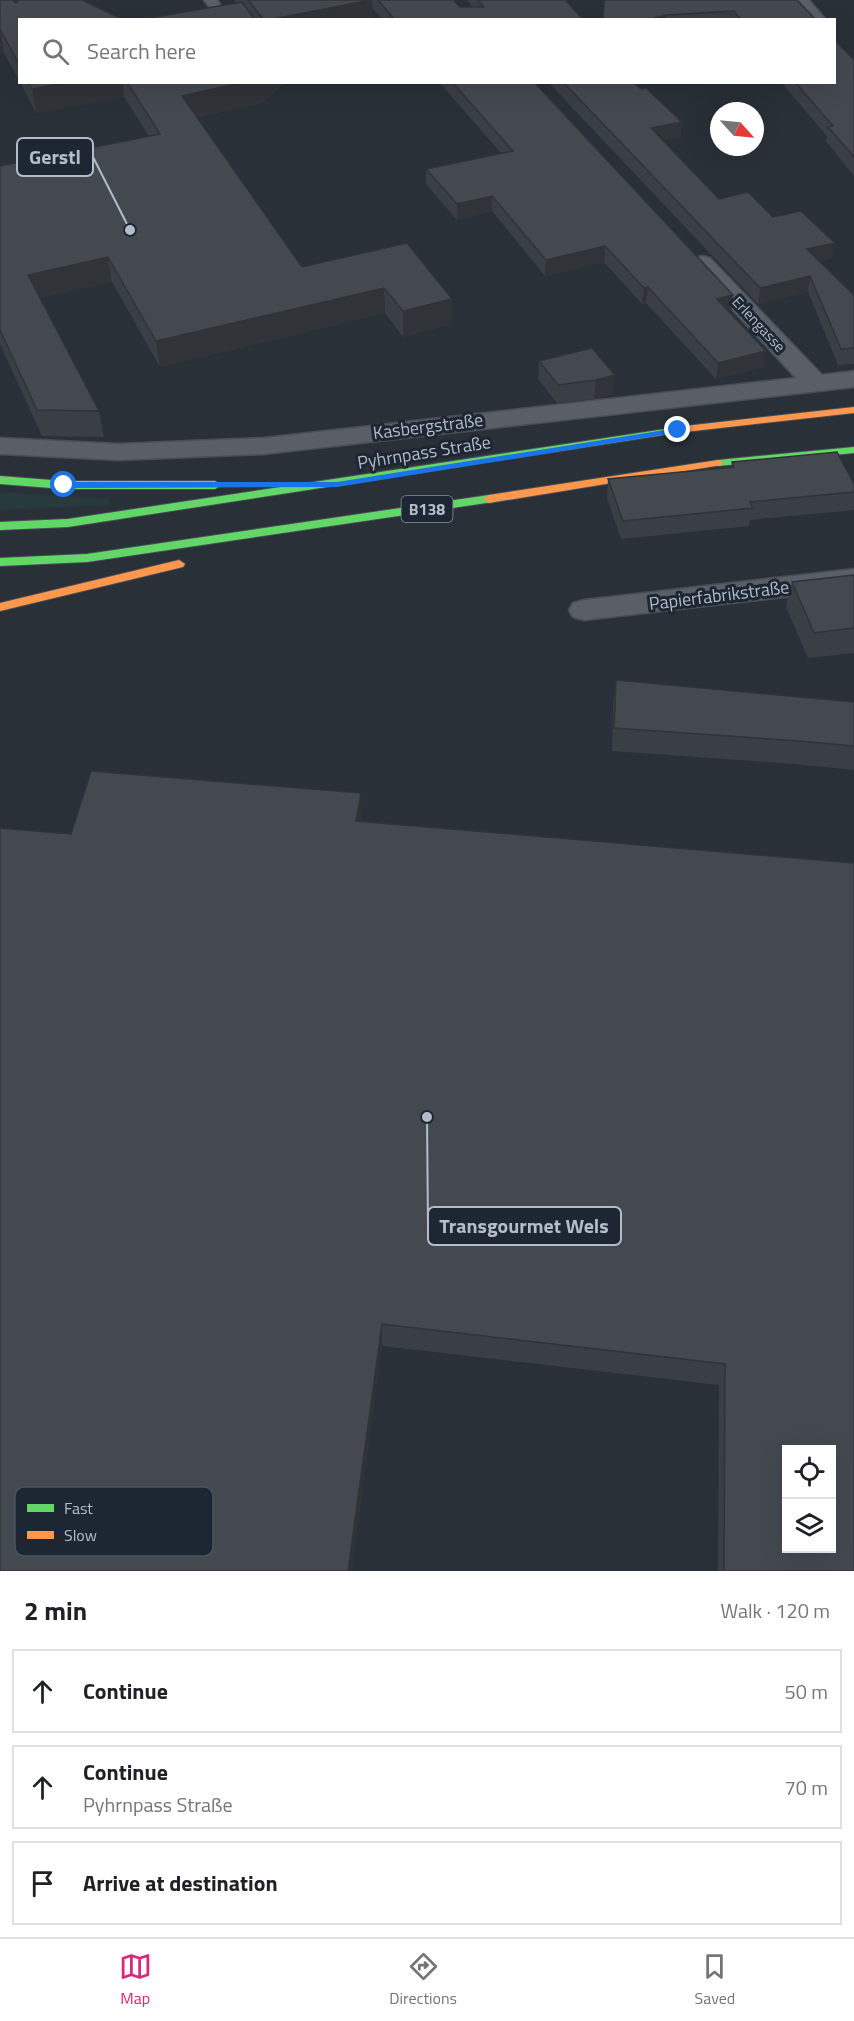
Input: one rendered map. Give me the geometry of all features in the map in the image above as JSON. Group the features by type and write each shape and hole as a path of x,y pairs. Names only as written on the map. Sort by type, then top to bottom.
{"main road":[{"name":"Pyhrnpass Straße","path":"0,526 68,523 337,484 678,430 854,410"},
{"name":"B138","path":"0,562 87,558 365,519 691,466 854,450"},
{"path":"0,480 64,485 337,484"},
{"path":"228,552 365,519"},
{"path":"0,607 194,560"}],"street":[{"path":"799,0 814,18"},
{"name":"Erlengasse","path":"685,245 814,382"},
{"name":"Kasbergstraße","path":"0,446 118,452 264,446 854,379"},
{"name":"Papierfabrikstraße","path":"584,610 854,579"}],"lane":[{"path":"210,0 224,18"}],"green space":[{"path":"0,492 109,499 109,505 0,510"}],"building":[{"path":"0,0 12,0 16,3 18,0 82,0 120,18 18,18 18,62 0,29"},
{"path":"248,0 371,0 278,18 262,18"},
{"path":"378,0 453,0 460,7 484,7 478,0 565,0 582,18 393,18"},
{"path":"604,0 797,0 814,18 739,18 734,11 667,15 654,18 603,18"},
{"path":"242,2 254,18 150,18"},
{"path":"836,41 854,60 854,157 828,127 833,126 797,84 836,84"},
{"path":"29,84 58,84 32,89"},
{"path":"128,84 235,84 182,96 302,267 407,243 452,299 403,311 384,288 156,341 108,257 28,275 99,411 37,410 0,330 0,166 160,134"},
{"path":"454,84 536,84 733,295 717,299 766,351 718,363 648,287 644,288 605,246 546,260 492,196 457,204 426,169 513,151"},
{"path":"565,84 635,84 641,89 646,88 682,122 651,128 719,199 748,192 773,217 801,211 835,243 807,249 854,295 854,348 841,349 810,276 760,288"},
{"path":"592,348 615,375 558,385 539,361"},
{"path":"837,452 854,484 854,492 750,502 753,508 623,521 608,479 734,467 732,462"},
{"path":"854,575 854,628 814,633 792,582"},
{"path":"616,680 854,702 854,746 614,728"},
{"path":"91,771 361,793 356,821 854,863 854,1571 724,1571 725,1364 382,1324 348,1571 0,1571 0,828 71,834"}],"traffic: fast":[{"path":"0,526 68,523 685,429"},
{"path":"718,463 854,450"},
{"path":"0,480 64,485 215,485"},
{"path":"0,562 87,558 489,499"}],"traffic: slow":[{"path":"685,429 854,410"},
{"path":"489,499 718,463"},
{"path":"0,607 179,564"}],"place":[{"name":"Gerstl","path":"130,230"},
{"name":"Transgourmet Wels","path":"427,1117"}],"route":[{"path":"64,485 337,484 678,430"}]}
